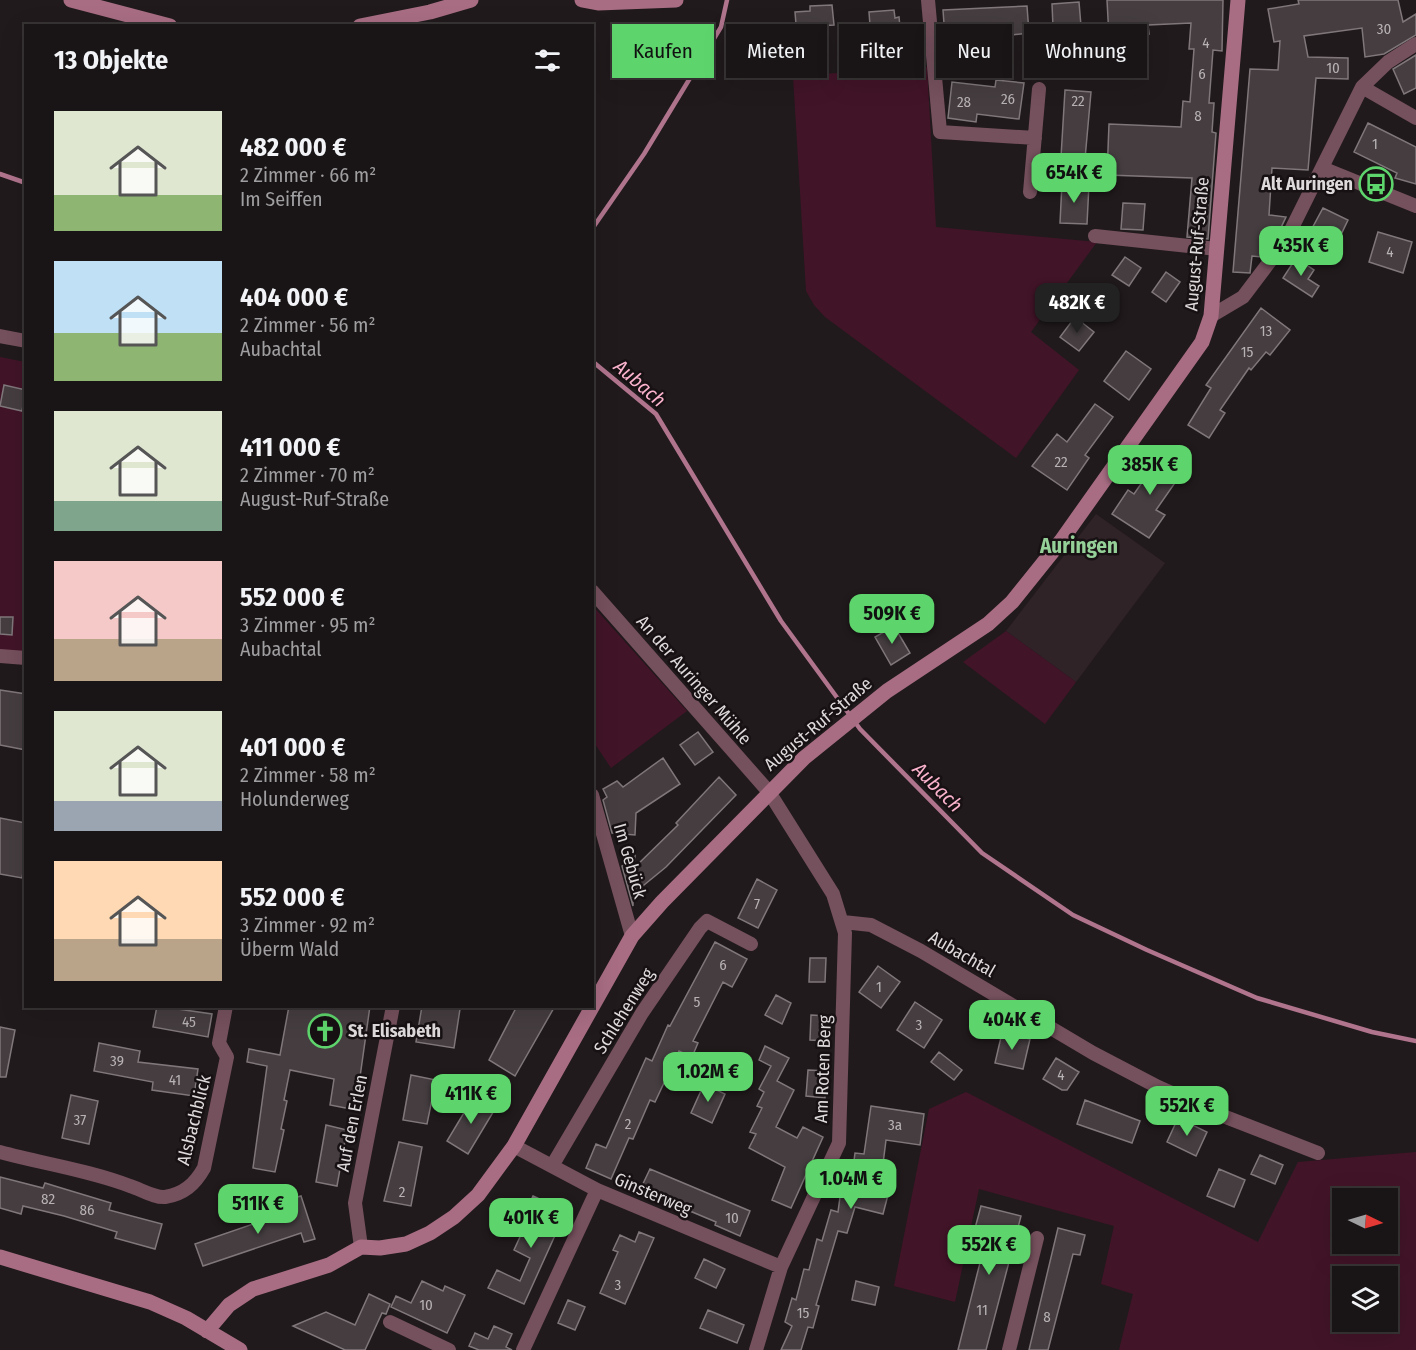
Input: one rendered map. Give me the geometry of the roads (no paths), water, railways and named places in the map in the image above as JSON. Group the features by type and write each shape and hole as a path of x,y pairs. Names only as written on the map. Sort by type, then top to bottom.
{"street":[{"path":"70,0 162,24"},
{"path":"370,24 430,12 471,0"},
{"path":"582,0 676,0"},
{"path":"928,0 940,132 1035,138"},
{"name":"August-Ruf-Straße","path":"594,1004 632,936 662,902 804,758 860,711 988,624 1012,602 1060,541 1202,342 1210,316 1238,0"},
{"path":"1210,316 1243,297 1279,249 1362,87 1388,62 1416,44"},
{"path":"1362,87 1416,118"},
{"path":"1030,192 1039,89"},
{"path":"1322,168 1416,206"},
{"path":"1095,236 1217,249"},
{"path":"0,336 24,341"},
{"name":"An der Auringer Mühle","path":"594,593 770,792"},
{"path":"0,656 24,658"},
{"name":"Am Roten Berg","path":"756,1350 781,1268 839,1143 845,933 833,894 770,792"},
{"name":"Im Gebück","path":"594,802 632,936"},
{"name":"Schlehenweg","path":"552,1166 642,1013 700,928 707,921 751,944"},
{"name":"Aubachtal","path":"843,922 871,925 921,951 1093,1053 1158,1087 1223,1116 1318,1153"},
{"name":"Alsbachblick","path":"0,1152 59,1168 96,1173 162,1198 179,1193 195,1183 204,1168 227,1057 219,1043 226,1008"},
{"name":"Auf den Erlen","path":"361,1246 356,1203 393,1008"},
{"name":"August-Ruf-Straße","path":"361,1246 380,1248 406,1244 430,1233 454,1217 478,1195 514,1146 592,1008"},
{"name":"Ginsterweg","path":"514,1146 597,1190 781,1268"},
{"path":"523,1350 597,1190"},
{"path":"1010,1350 1037,1238"},
{"path":"207,1330 229,1305 247,1292 329,1265 361,1246"},
{"path":"0,1257 150,1302 207,1330 240,1350"},
{"path":"390,1323 449,1350"}],"waterway":[{"path":"594,226 644,154 721,27 727,0"},
{"path":"0,174 24,182"},
{"name":"Aubach","path":"594,363 656,414 781,621 860,729 982,853 1073,915 1257,998 1372,1032 1416,1041"}],"place":[{"name":"Alt Auringen","path":"1376,184"},
{"name":"St. Elisabeth","path":"325,1031"}],"district":[{"name":"Auringen","path":"1079,546"}]}
